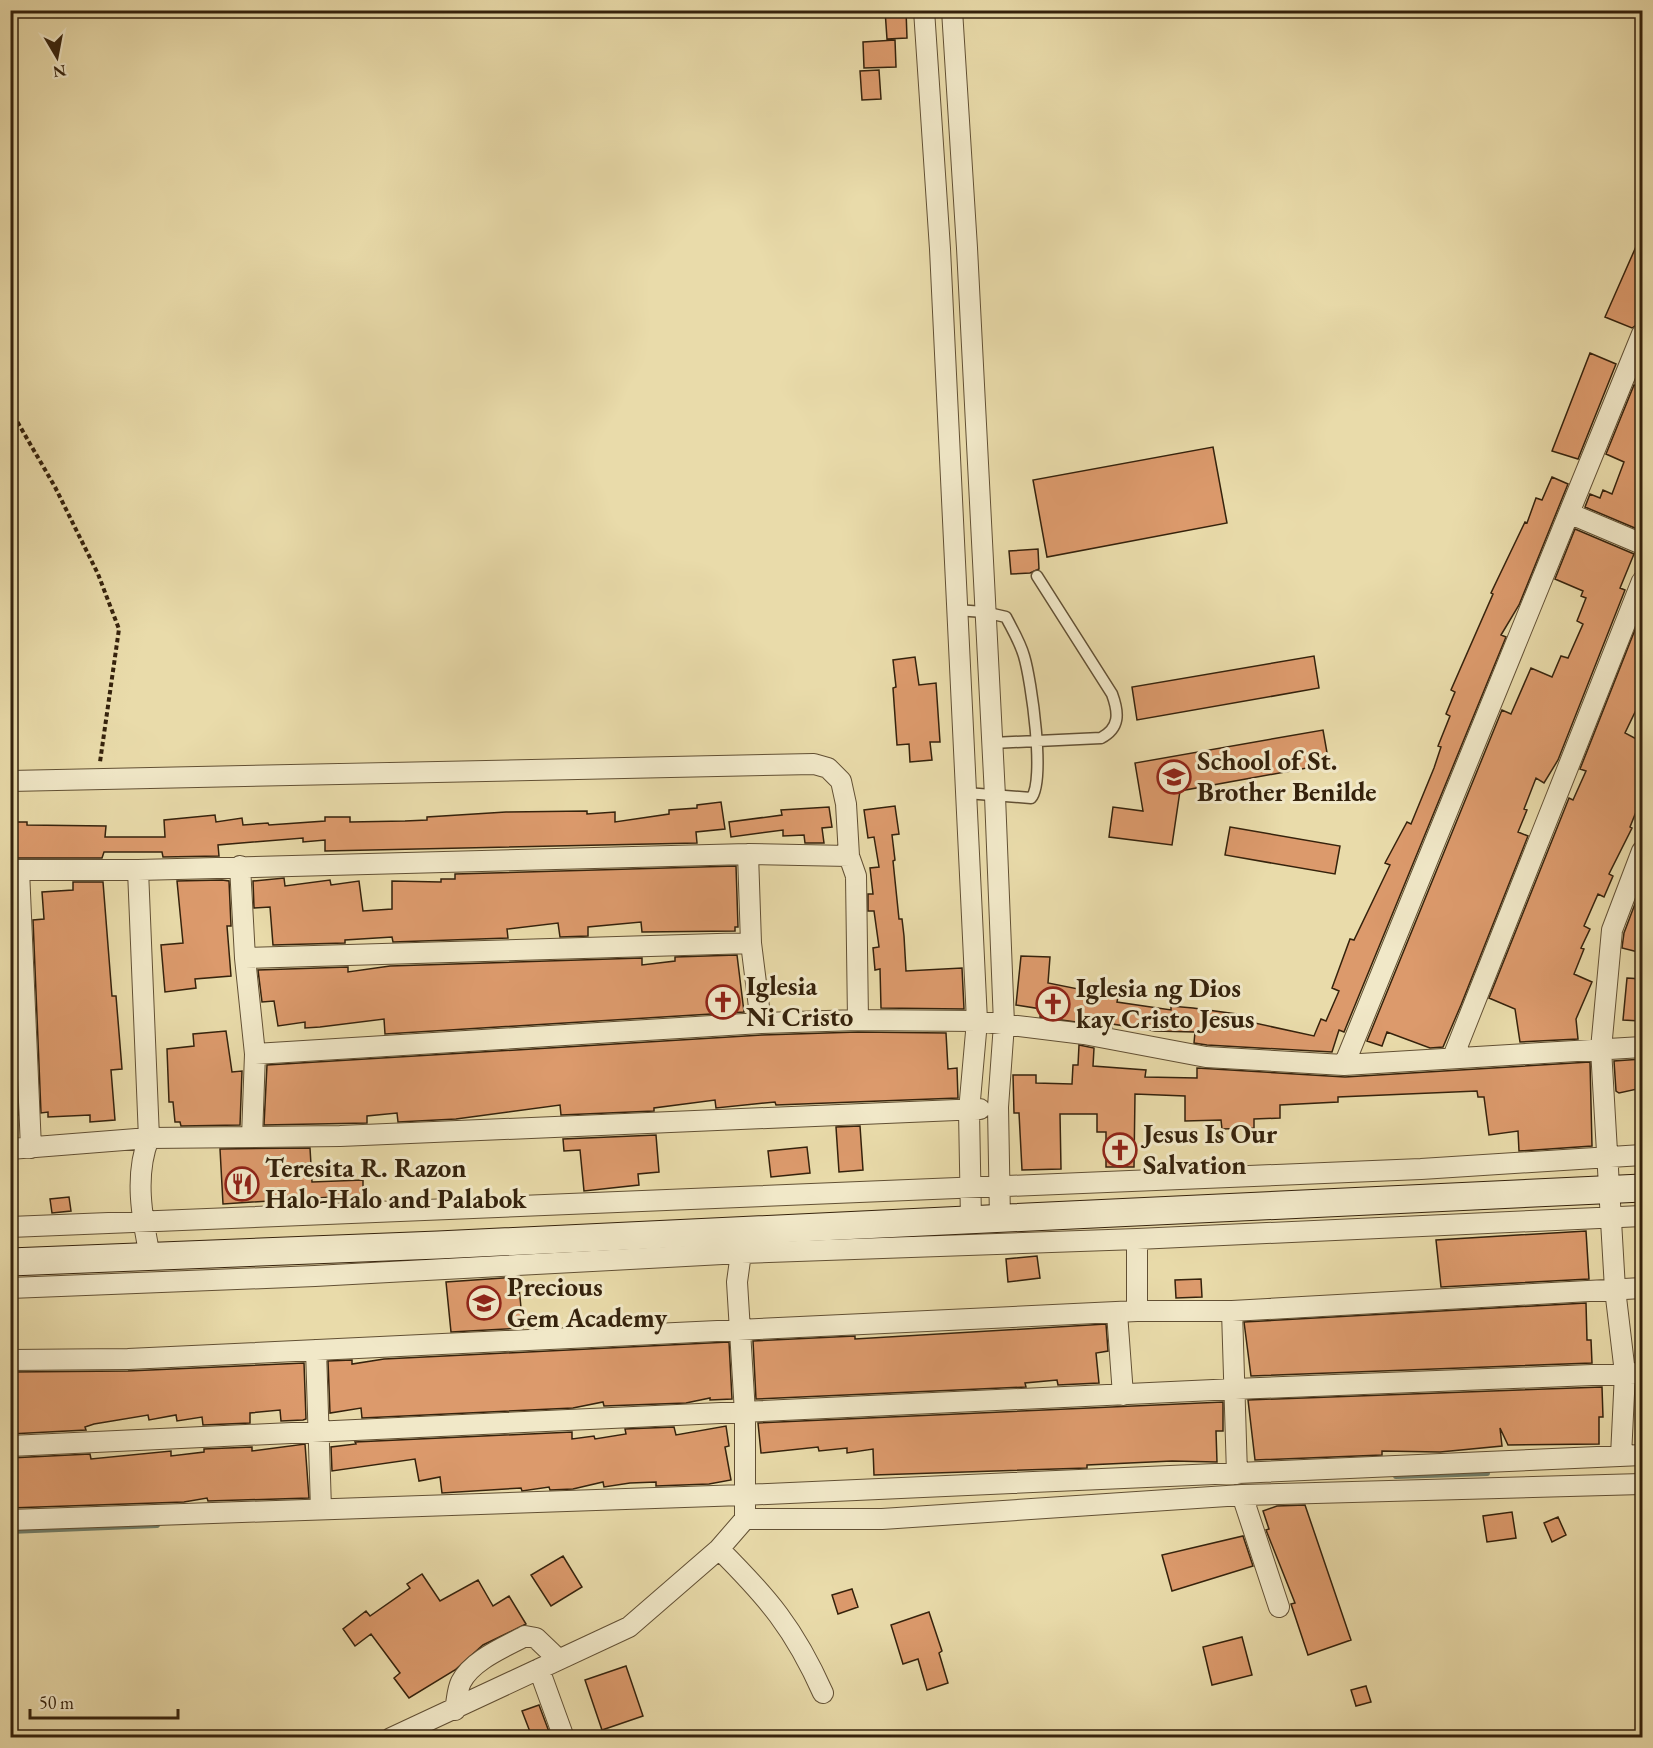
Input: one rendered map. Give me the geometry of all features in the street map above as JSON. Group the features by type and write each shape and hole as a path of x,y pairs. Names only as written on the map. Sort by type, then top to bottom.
{"street":[{"path":"924,10 940,249 978,1021 969,1111 971,1220"},
{"path":"952,10 967,248 995,796 1004,1024 998,1107 1000,1219"},
{"path":"940,249 967,248"},
{"path":"1344,1065 1571,514 1642,333"},
{"path":"1571,514 1642,544"},
{"path":"1453,1057 1642,581"},
{"path":"10,781 814,764 828,768 841,781 846,804 849,856 856,876 858,1020"},
{"path":"1621,1456 1634,1373 1615,1289 1601,1049 1612,930 1642,851"},
{"path":"31,1148 15,870 138,870 748,854 849,856"},
{"path":"748,854 751,943 761,1023"},
{"path":"240,866 245,958 255,1054 252,1137"},
{"path":"138,870 149,1138 142,1156 143,1222 150,1256"},
{"path":"245,958 751,943"},
{"path":"255,1054 761,1023 858,1020 978,1021 1084,1034 1206,1058 1344,1065 1642,1047"},
{"path":"10,1149 149,1138 252,1137 969,1111 998,1107"},
{"path":"10,1227 999,1184 1421,1169 1642,1155"},
{"path":"10,1262 1000,1219 1642,1188"},
{"path":"10,1288 315,1276 741,1253 1137,1239 1642,1216"},
{"path":"1123,1395 1127,1312 1137,1239"},
{"path":"392,1737 455,1710 629,1627 719,1549 745,1519 743,1495 745,1413 737,1282 741,1253"},
{"path":"10,1360 128,1359 1127,1312 1232,1311 1642,1288"},
{"path":"1232,1311 1237,1473"},
{"path":"316,1350 321,1509"},
{"path":"10,1446 1235,1389 1634,1373"},
{"path":"10,1520 743,1495 1642,1455"},
{"path":"745,1519 882,1520 1242,1495 1642,1484"},
{"path":"1242,1495 1279,1607"},
{"path":"719,1549 768,1599 791,1630 823,1693"},
{"path":"455,1710 459,1684 465,1675 489,1656 525,1636 536,1638 558,1659"},
{"path":"539,1669 564,1737"}],"lane":[{"path":"992,743 1101,738 1112,732 1117,723 1117,708 1112,694 1037,576"},
{"path":"956,610 984,612 1006,617 1024,656 1039,760 1037,792 1031,798 966,793"}],"path":[{"path":"10,409 55,487 88,555 119,629 98,780"}],"building":[{"path":"885,10 906,10 907,38 887,39"},
{"path":"895,40 896,67 864,68 863,42"},
{"path":"879,70 881,99 862,100 860,71"},
{"path":"1642,233 1642,314 1639,323 1632,328 1605,317"},
{"path":"1590,353 1616,364 1578,459 1552,451"},
{"path":"1634,385 1642,388 1642,531 1585,507 1590,494 1600,498 1603,490 1612,494 1624,462 1606,454"},
{"path":"1213,447 1227,523 1047,557 1033,480"},
{"path":"1552,477 1568,484 1519,605 1501,635 1506,637 1344,1032 1339,1030 1332,1052 1207,1045 1194,1043 1195,1032 1155,1031 1112,1024 1112,1027 1040,1017 1041,1009 1016,1005 1021,956 1050,957 1048,983 1118,997 1117,1002 1171,1010 1171,1006 1251,1016 1250,1022 1314,1036 1321,1019 1326,1021 1339,991 1332,988 1350,939 1354,940 1390,865 1385,863 1407,822 1411,824 1434,768 1441,747 1438,746 1450,716 1446,714 1455,692 1451,690 1493,594 1491,593 1525,522 1527,523 1536,498 1542,500"},
{"path":"1575,529 1634,554 1620,588 1625,590 1558,760 1544,783 1536,778 1524,809 1527,810 1518,832 1528,836 1461,1005 1443,1047 1430,1048 1387,1032 1382,1046 1367,1041 1502,710 1511,714 1531,668 1552,677 1561,656 1568,658 1583,624 1577,621 1586,598 1581,596 1583,591 1555,579"},
{"path":"1038,549 1039,569 1030,573 1011,574 1009,551"},
{"path":"1642,612 1642,708 1638,706 1625,733 1642,742 1642,797 1630,827 1632,828 1609,874 1613,876 1604,897 1598,894 1584,926 1590,929 1581,948 1584,949 1574,974 1592,982 1576,1019 1578,1039 1520,1042 1515,1009 1489,998 1569,798 1573,800 1586,771 1580,769"},
{"path":"1314,656 1319,688 1137,720 1132,687"},
{"path":"915,657 919,685 936,683 940,742 930,742 932,760 910,762 909,744 897,745 893,660"},
{"path":"1323,730 1329,764 1180,791 1172,845 1109,837 1113,807 1143,811 1135,763"},
{"path":"721,802 725,829 696,832 697,843 325,851 325,840 303,842 303,838 218,845 219,856 163,857 162,852 104,852 102,858 10,858 10,822 27,822 27,825 106,826 105,837 165,837 164,820 215,815 216,822 242,818 243,825 268,823 269,825 325,821 325,817 350,817 350,822 405,821 427,820 427,817 506,812 587,811 587,814 615,812 615,822 669,814 669,810 697,808 697,805"},
{"path":"895,806 899,834 892,835 895,860 893,861 899,919 902,919 906,971 962,968 964,1009 881,1008 880,969 875,970 873,948 879,947 874,911 868,911 868,894 873,894 870,868 879,867 874,837 868,838 864,810"},
{"path":"829,807 832,827 822,828 824,843 805,843 804,835 783,836 783,830 731,837 729,822 782,815 781,810"},
{"path":"1230,827 1340,846 1335,874 1225,855"},
{"path":"736,866 738,927 735,927 735,931 642,932 641,922 588,927 588,936 560,937 558,923 507,929 508,938 393,942 392,937 345,940 345,943 273,945 270,907 254,908 253,881 284,878 285,886 330,880 331,885 359,881 363,911 392,909 392,881 441,882 441,879 455,879 455,874"},
{"path":"177,881 229,881 231,926 227,926 231,976 195,979 196,988 165,992 161,945 183,943"},
{"path":"73,882 103,882 112,996 116,996 122,1069 111,1070 115,1120 90,1122 90,1115 48,1117 48,1112 41,1113 33,920 44,919 42,892 73,890"},
{"path":"1641,888 1642,953 1622,948 1624,933"},
{"path":"737,955 744,1012 385,1034 384,1019 305,1028 305,1022 278,1026 274,1001 262,1002 258,970 348,967 348,972 390,966 642,958 642,965 675,961 675,957"},
{"path":"1627,978 1642,979 1640,1021 1623,1020"},
{"path":"13,1005 18,1115 10,1116 10,1006"},
{"path":"226,1031 232,1072 242,1071 240,1125 181,1126 180,1122 175,1122 173,1102 169,1102 167,1049 194,1046 193,1034"},
{"path":"858,1032 946,1033 948,1069 957,1068 958,1098 776,1105 775,1102 716,1108 715,1100 654,1108 654,1111 561,1115 560,1105 456,1119 398,1122 397,1113 367,1116 367,1123 264,1125 267,1065 762,1035"},
{"path":"1079,1045 1094,1048 1093,1066 1146,1070 1145,1077 1197,1078 1197,1068 1345,1077 1590,1062 1592,1146 1519,1151 1518,1131 1489,1135 1484,1097 1478,1097 1477,1091 1338,1097 1338,1102 1280,1105 1280,1118 1254,1119 1254,1128 1222,1129 1221,1120 1185,1121 1185,1096 1135,1094 1134,1167 1106,1167 1106,1132 1097,1132 1097,1114 1060,1114 1061,1169 1022,1170 1019,1113 1014,1113 1013,1075 1036,1075 1036,1083 1072,1084 1073,1065 1078,1065"},
{"path":"1642,1059 1642,1088 1619,1093 1616,1091 1614,1061"},
{"path":"860,1126 863,1170 839,1172 836,1127"},
{"path":"656,1135 659,1172 638,1174 639,1185 584,1191 580,1150 564,1151 563,1139"},
{"path":"807,1147 810,1173 771,1177 768,1151"},
{"path":"310,1148 312,1182 363,1180 363,1200 331,1202 331,1197 223,1204 220,1149"},
{"path":"69,1197 71,1211 52,1213 50,1199"},
{"path":"1586,1231 1589,1279 1441,1287 1436,1240"},
{"path":"1037,1256 1040,1278 1008,1282 1006,1259"},
{"name":"Precious Gem Academy","path":"518,1277 523,1328 451,1332 446,1282"},
{"path":"1201,1279 1202,1297 1176,1298 1175,1280"},
{"path":"1586,1303 1587,1340 1591,1340 1592,1363 1251,1376 1244,1322"},
{"path":"1106,1324 1108,1351 1096,1353 1099,1383 1058,1385 1057,1380 1025,1383 1026,1387 756,1399 753,1341 855,1336 855,1339"},
{"path":"729,1342 732,1399 710,1400 710,1398 686,1403 604,1406 603,1402 573,1408 362,1418 361,1408 330,1413 328,1361 352,1360 352,1364 384,1359"},
{"path":"304,1363 306,1419 303,1420 281,1421 280,1410 250,1413 250,1423 203,1425 202,1417 177,1421 176,1415 149,1420 148,1415 94,1424 85,1427 86,1430 10,1434 10,1372 128,1371"},
{"path":"1602,1387 1603,1417 1599,1417 1599,1444 1508,1445 1500,1428 1502,1446 1440,1452 1382,1451 1382,1455 1255,1460 1248,1400"},
{"path":"1223,1402 1223,1431 1216,1431 1217,1462 1172,1461 1087,1465 1087,1468 874,1475 873,1449 847,1453 847,1448 819,1451 818,1447 761,1453 758,1423"},
{"path":"726,1426 729,1446 725,1447 731,1480 709,1484 656,1486 656,1482 604,1487 603,1482 573,1489 550,1490 549,1487 522,1491 521,1488 442,1493 440,1477 419,1481 415,1459 332,1471 331,1447 356,1444 355,1442 572,1432 572,1439 594,1436 595,1439 626,1434 625,1429 674,1427 676,1435"},
{"path":"305,1444 309,1498 208,1501 207,1498 184,1502 10,1508 10,1458 90,1454 91,1459 171,1451 171,1456 204,1452 204,1449 252,1447 252,1451"},
{"path":"1305,1505 1351,1640 1308,1655 1291,1604 1295,1603 1266,1530 1269,1529 1263,1511 1277,1506"},
{"path":"1512,1512 1516,1538 1487,1542 1483,1516"},
{"path":"1558,1517 1566,1535 1552,1542 1544,1523"},
{"path":"1243,1536 1253,1566 1172,1591 1162,1555"},
{"path":"563,1556 582,1587 551,1606 531,1575"},
{"path":"422,1574 440,1601 478,1580 493,1606 509,1596 526,1624 483,1645 455,1670 409,1698 394,1678 400,1673 371,1634 355,1646 343,1629 366,1611 370,1616 410,1588 407,1584"},
{"path":"852,1589 858,1607 838,1614 832,1595"},
{"path":"929,1612 942,1651 939,1653 948,1683 927,1690 918,1659 903,1664 891,1625"},
{"path":"1242,1637 1252,1675 1212,1685 1203,1647"},
{"path":"626,1666 643,1716 602,1730 585,1680"},
{"path":"1366,1686 1371,1702 1356,1706 1351,1690"},
{"path":"539,1705 551,1737 532,1737 522,1711"}],"waterway":[{"path":"1396,1476 1487,1473"},
{"path":"10,1531 157,1525"}],"place":[{"name":"School of St. Brother Benilde","path":"1174,777"},
{"name":"Iglesia Ni Cristo","path":"723,1002"},
{"name":"Iglesia ng Dios kay Cristo Jesus","path":"1053,1004"},
{"name":"Jesus Is Our Salvation","path":"1120,1150"},
{"name":"Teresita R. Razon Halo-Halo and Palabok","path":"242,1184"},
{"name":"Precious Gem Academy","path":"484,1303"}]}
